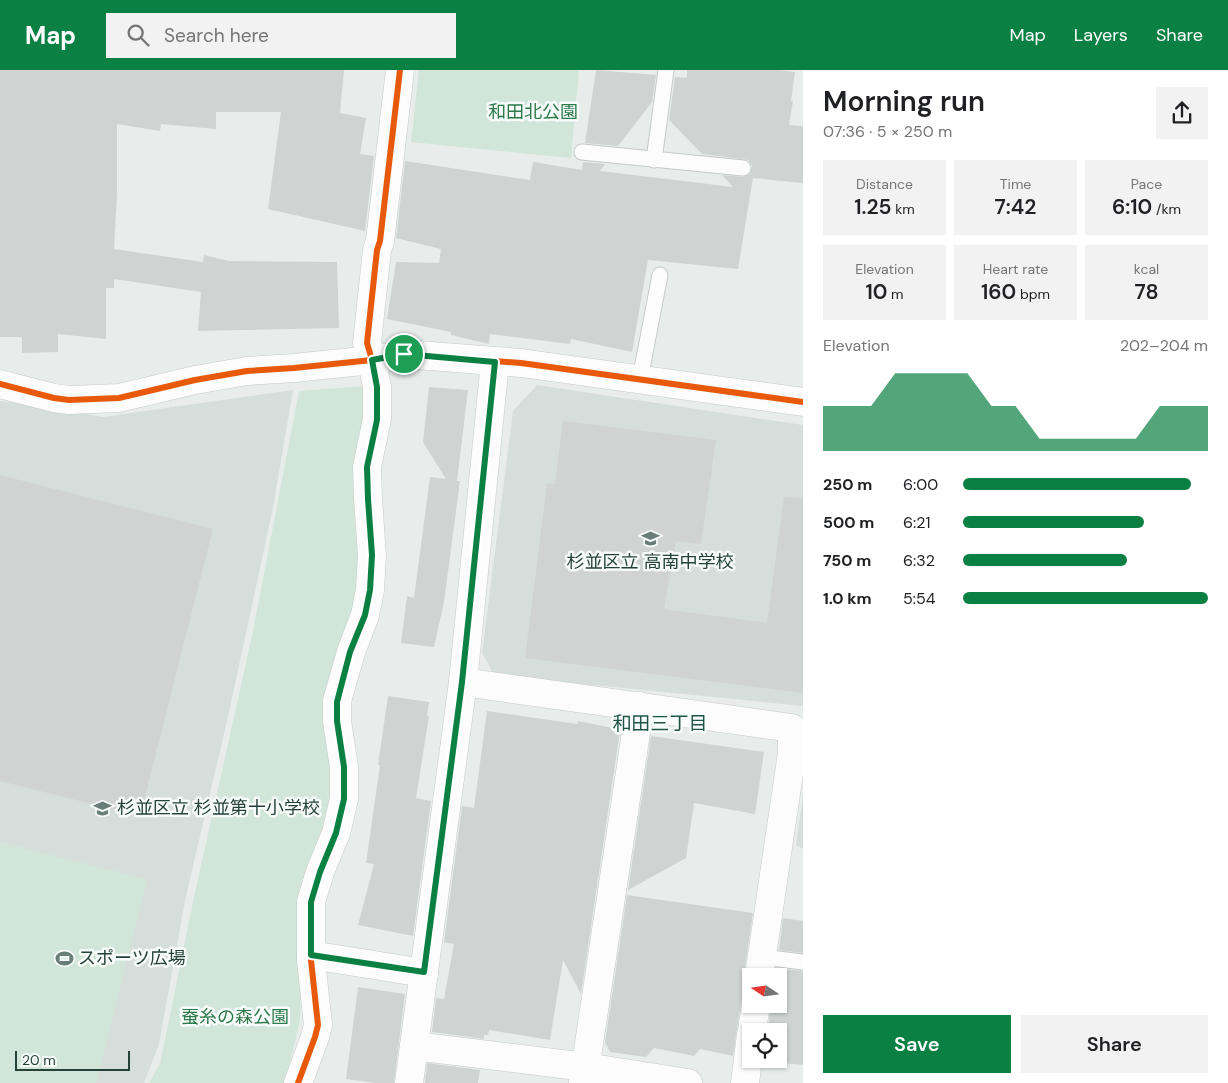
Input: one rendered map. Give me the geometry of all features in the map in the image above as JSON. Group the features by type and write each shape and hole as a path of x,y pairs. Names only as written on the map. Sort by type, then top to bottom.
{"street":[{"path":"298,1083 318,1025 311,955 311,902 320,872 336,833 344,799 344,767 337,721 337,702 350,652 365,615 370,590 372,555 367,467 377,420 377,387 367,343 400,70"},
{"path":"0,384 69,400 119,398 195,380 246,371 372,360 404,354 521,363 803,402"},
{"path":"409,1083 462,682 495,362"},
{"path":"462,682 792,728 792,753 761,967"},
{"path":"584,1075 640,706"},
{"path":"311,955 424,972"},
{"path":"414,1046 584,1075 688,1083"},
{"path":"745,1083 747,1068"}],"lane":[{"path":"654,160 666,70"},
{"path":"582,152 742,168"},
{"path":"640,379 660,274"},
{"path":"761,967 803,962"}],"shaded area":[{"name":"杉並区立 高南中学校","path":"537,385 803,425 803,706 494,675 482,653 513,411"},
{"name":"杉並区立 杉並第十小学校","path":"293,390 273,508 227,721 186,896 159,1044 144,1083 0,1083 0,401 103,417"},
{"path":"803,795 803,849 796,845"}],"green space":[{"name":"和田北公園","path":"419,70 579,70 571,158 411,142"},
{"name":"蚕糸の森公園","path":"363,386 366,409 355,506 356,542 361,572 335,771 301,978 300,1021 285,1083 149,1083 160,1064 194,897 253,631 299,391"},
{"name":"スポーツ広場","path":"0,842 147,879 96,1083 0,1083"}],"building":[{"path":"0,70 344,70 340,113 366,118 360,154 374,156 365,231 268,209 281,112 216,112 216,129 161,124 160,131 117,124 117,195 114,249 203,262 204,255 229,261 337,262 339,328 198,331 201,292 114,279 114,288 106,288 106,339 58,334 58,352 22,353 22,337 0,337"},
{"path":"596,70 656,75 652,102 618,146 585,143"},
{"path":"687,70 780,70 795,72 789,125 803,126 803,183 753,178 738,269 648,260 632,352 571,339 570,344 490,334 489,344 451,335 451,332 387,319 396,262 439,263 441,249 396,238 405,161 530,180 533,162 582,170 583,162 605,164 600,171 733,187 722,175 743,177 750,174 752,165 748,160 702,154 669,120 675,77 687,78"},
{"path":"429,387 468,390 457,481 460,481 444,602 434,647 401,643 407,596 414,598 430,477 446,479 423,442"},
{"path":"563,421 716,440 701,544 676,541 664,609 767,623 784,497 803,498 803,693 525,658 547,483 555,484"},
{"path":"0,475 213,529 140,816 0,781"},
{"path":"388,696 429,702 427,716 429,716 416,798 431,801 413,936 358,925 374,864 366,863"},
{"path":"487,711 577,724 578,721 620,731 581,994 563,960 550,1040 489,1030 488,1035 484,1035 484,1039 432,1032 436,998 444,999 454,944 444,942 462,806 474,808"},
{"path":"651,736 764,752 755,814 694,803 686,858 628,890"},
{"path":"627,895 753,913 745,968 742,968 742,999 733,1056 700,1049 694,1056 654,1048 646,1057 610,1052 605,1042"},
{"path":"783,918 803,921 803,953 779,950"},
{"path":"788,969 803,971 803,1065 787,1063 787,1023 769,1023 770,1013 788,1012"},
{"path":"358,987 405,994 394,1083 346,1079"},
{"path":"427,1063 480,1070 478,1083 425,1083"}],"cycle path":[{"path":"298,1083 318,1025 311,960 311,902 320,872 336,833 344,799 344,767 337,721 337,701 351,652 365,615 370,590 372,555 367,467 377,419 377,387 367,343 400,70"},
{"path":"0,384 69,400 119,398 195,380 247,371 372,360 404,354 521,363 803,402"}],"place":[{"name":"杉並区立 高南中学校","path":"650,539"},
{"name":"杉並区立 杉並第十小学校","path":"103,808"},
{"name":"スポーツ広場","path":"64,958"}],"district":[{"name":"和田三丁目","path":"660,723"}],"route":[{"path":"404,354 495,362 462,682 424,972 311,955 311,902 320,872 336,833 344,799 344,767 337,721 337,702 350,652 365,615 370,590 372,555 367,467 377,420 377,387 372,360 404,354"}]}
